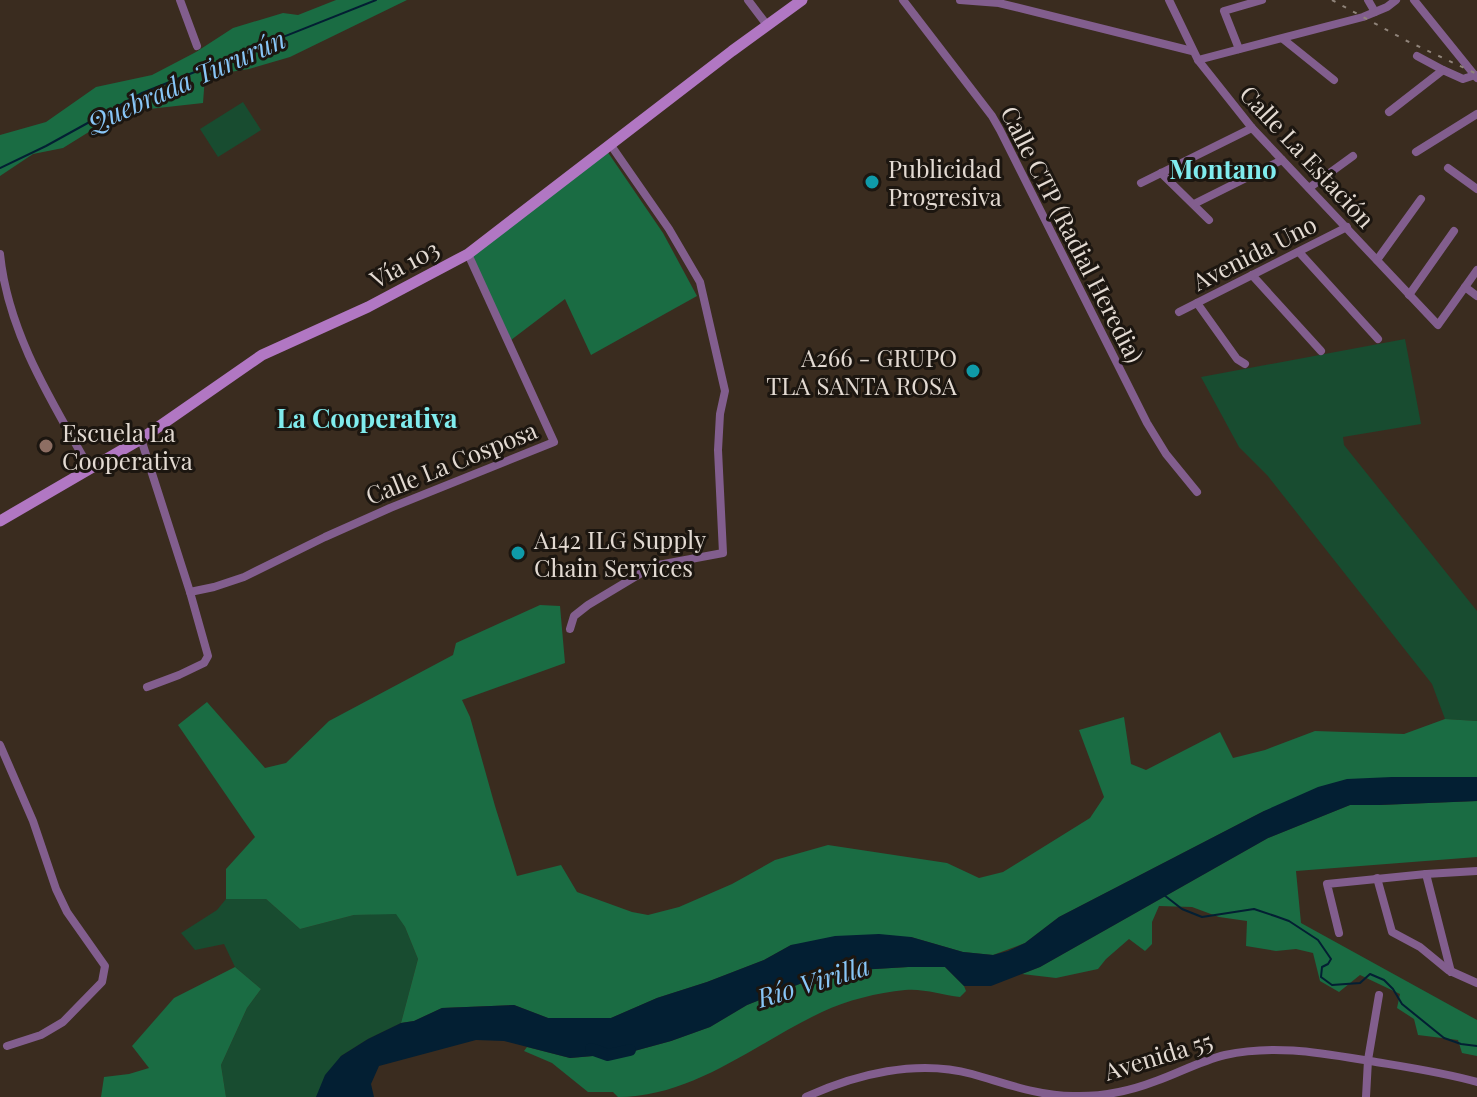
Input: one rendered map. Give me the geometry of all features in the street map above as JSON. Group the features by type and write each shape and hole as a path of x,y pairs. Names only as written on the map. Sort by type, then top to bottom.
{"main road":[{"name":"Vía 103","path":"0,521 141,439 262,355 368,307 468,254 802,0"}],"street":[{"path":"180,0 197,46"},
{"path":"748,0 767,25"},
{"name":"Calle CTP (Radial Heredia)","path":"903,0 992,116 1147,423 1166,454 1197,492"},
{"path":"960,0 999,3 1192,51"},
{"name":"Calle La Estación","path":"1169,0 1192,51 1252,128 1438,325 1465,287"},
{"path":"1239,49 1224,11 1262,0"},
{"path":"1368,0 1375,12"},
{"path":"1414,0 1476,76 1463,79 1417,56"},
{"path":"1198,60 1375,12 1394,1"},
{"path":"1283,39 1334,80"},
{"path":"1389,112 1443,70"},
{"path":"1416,152 1477,114"},
{"path":"1141,183 1252,128"},
{"path":"570,629 574,616 588,605 653,566 723,553 718,450 725,391 700,282 669,229 610,144"},
{"path":"1309,188 1353,156"},
{"path":"1194,204 1282,160"},
{"path":"1448,168 1477,189"},
{"path":"1161,173 1209,220"},
{"path":"1377,260 1421,199"},
{"name":"Avenida Uno","path":"1179,312 1347,227"},
{"path":"1409,295 1454,231"},
{"path":"1299,252 1378,339"},
{"path":"0,254 6,288 23,341 43,386 90,469"},
{"name":"Calle La Cosposa","path":"190,592 230,582 390,508 554,442 468,254"},
{"path":"1477,270 1465,287 1477,296"},
{"path":"1252,275 1321,351"},
{"path":"1197,303 1237,359 1245,364"},
{"path":"141,439 190,592 207,660 147,687"},
{"path":"0,745 47,857 56,889 67,912 105,966 102,982 63,1022 41,1035 7,1046"},
{"path":"1339,933 1327,884 1477,871"},
{"path":"1426,874 1451,972"},
{"path":"1377,878 1389,928 1393,933 1420,947 1451,972 1477,983"},
{"path":"1366,1097 1368,1060 1379,995"},
{"name":"Avenida 55","path":"806,1097 862,1075 935,1069 968,1073 1071,1097 1128,1090 1207,1060 1272,1049 1306,1050 1442,1073 1477,1082"}],"green space":[{"path":"336,0 407,0 290,57 249,69 205,76 203,103 113,117 63,148 33,154 0,176 0,135 46,122 96,87 152,75 233,28 283,13 298,15"},
{"path":"243,102 261,130 218,157 200,129"},
{"path":"607,151 663,233 697,296 591,355 565,299 511,340 472,255"},
{"path":"1405,339 1421,424 1343,437 1344,445 1477,611 1477,721 1445,719 1432,684 1267,475 1239,447 1201,377"},
{"path":"540,605 560,606 565,663 462,700 470,717 517,876 561,865 577,892 648,915 679,907 732,884 775,860 828,845 947,863 979,878 1003,872 1090,818 1104,797 1079,730 1124,717 1131,764 1146,770 1220,732 1233,758 1265,750 1315,731 1404,734 1445,719 1477,721 1477,777 1264,811 1059,917 1025,943 993,955 963,952 911,937 791,945 764,960 611,1018 548,1018 514,1005 442,1008 414,1021 401,1023 418,959 396,914 354,915 300,929 266,899 226,899 226,869 255,837 178,725 207,702 265,768 286,763 329,721 453,655 456,643"},
{"path":"1477,801 1477,857 1296,871 1301,923 1477,1020 1477,1056 1462,1053 1458,1040 1418,1035 1414,1019 1397,1008 1400,994 1360,975 1339,992 1320,981 1313,953 1246,946 1247,921 1219,917 1192,907 1159,906 1152,922 1152,944 1145,951 1129,939 1098,969 1056,978 1022,974 1040,967 1268,838 1350,805"},
{"path":"226,899 266,899 300,929 354,915 396,913 405,927 418,959 401,1023 341,1056 316,1097 226,1097 221,1065 247,1008 261,989 235,967 224,944 195,950 181,933 217,910"},
{"path":"235,967 261,989 247,1008 221,1065 226,1097 101,1097 104,1077 149,1068 132,1046 174,998"},
{"path":"945,967 966,991 960,997 905,990 852,1001 822,1012 699,1078 646,1095 618,1097 613,1092 588,1092 552,1063 524,1051 527,1047 570,1058 627,1053 710,1027 747,1005 807,981 858,970"}],"water":[{"name":"Río Virilla","path":"1477,777 1477,801 1350,805 1268,838 1040,967 991,986 964,986 945,967 858,970 807,981 747,1005 710,1027 627,1053 570,1058 504,1041 476,1040 379,1066 371,1084 374,1097 316,1097 325,1075 341,1056 401,1023 414,1021 442,1008 514,1005 548,1018 611,1018 764,960 791,945 835,936 879,934 911,937 963,952 993,955 1008,951 1025,943 1059,917 1264,811 1318,787 1347,779"}],"waterway":[{"name":"Quebrada Tururún","path":"0,168 142,93 376,0"},
{"path":"1164,895 1182,909 1202,917 1254,909 1289,921 1318,940 1331,959 1322,967 1321,977 1332,985 1360,983 1370,974 1384,980 1402,1004 1444,1038 1477,1046"},
{"name":"Río Virilla","path":"591,1049 608,1055 630,1050"}],"railway":[{"path":"1332,0 1407,41 1477,74"}],"place":[{"name":"Publicidad Progresiva","path":"872,182"},
{"name":"A266 - GRUPO TLA SANTA ROSA","path":"973,371"},
{"name":"Escuela La Cooperativa","path":"46,446"},
{"name":"A142 ILG Supply Chain Services","path":"518,553"}],"district":[{"name":"Montano","path":"1223,168"},
{"name":"La Cooperativa","path":"367,417"}]}
